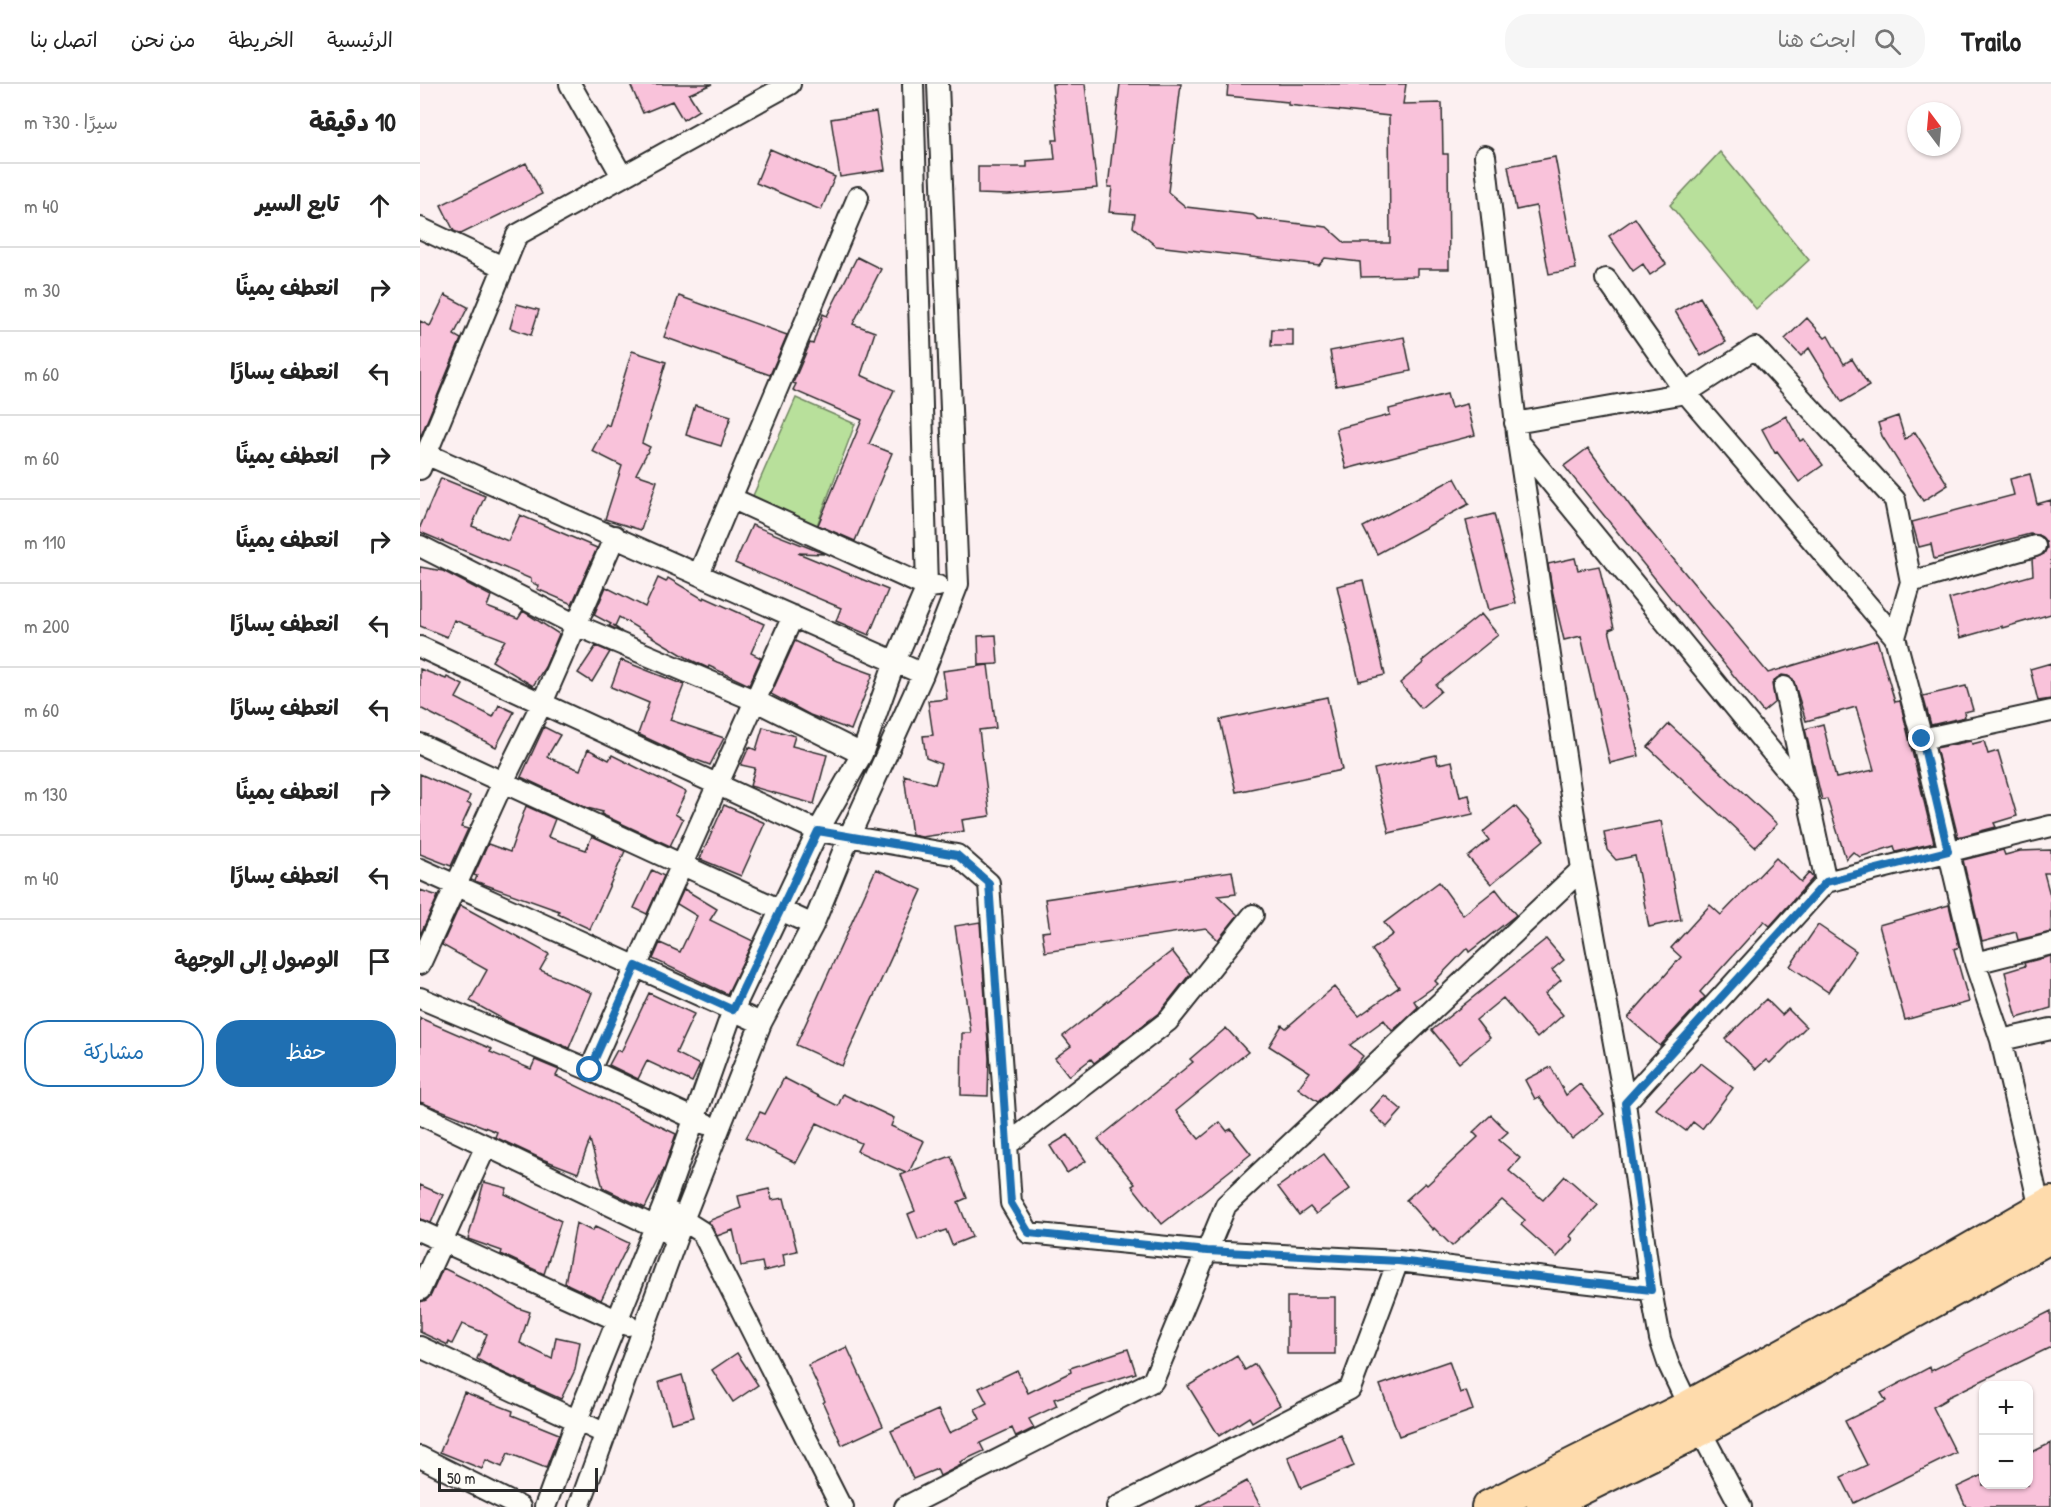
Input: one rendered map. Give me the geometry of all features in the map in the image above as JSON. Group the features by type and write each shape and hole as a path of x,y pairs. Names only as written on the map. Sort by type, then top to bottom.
{"main road":[{"path":"1543,1507 2047,1216"},
{"path":"1488,1507 1694,1418"}],"street":[{"path":"790,84 517,235 423,462 615,536 923,674"},
{"path":"545,1507 577,1420 663,1207 733,1010 818,831 862,754 895,661 927,587 913,84"},
{"path":"579,1507 680,1228 761,1023 813,926 849,837 923,674 958,584 938,84"},
{"path":"578,87 622,176"},
{"path":"1485,156 1516,432 1582,869 1625,1103 1660,1339 1668,1363 1694,1418 1741,1507"},
{"path":"699,574 858,197"},
{"path":"420,228 503,267"},
{"path":"1606,279 1686,393 1895,637 1976,963 2001,1040 2047,1216"},
{"path":"1516,432 1686,393 1755,348 1896,500 1911,582 1895,637"},
{"path":"1516,432 1807,795"},
{"path":"731,498 927,587 958,584"},
{"path":"420,964 503,782 542,703 615,536"},
{"path":"420,546 576,625 756,701 862,754"},
{"path":"1911,582 2035,546"},
{"path":"590,1070 793,616"},
{"path":"420,647 818,831 957,855 989,883 1011,1203 1029,1233 1207,1251 1398,1261 1651,1290"},
{"path":"1784,687 1826,882"},
{"path":"1922,739 2051,711"},
{"path":"420,744 813,926"},
{"path":"1625,1103 1826,882 2051,826"},
{"path":"420,869 761,1023"},
{"path":"905,1507 1153,1381 1226,1205 1582,869"},
{"path":"1007,1145 1168,1021 1253,915"},
{"path":"1976,963 2051,944"},
{"path":"420,998 590,1070 718,1130"},
{"path":"2001,1040 2051,1029"},
{"path":"420,1114 654,1226 702,1232 843,1507"},
{"path":"420,1290 486,1146"},
{"path":"663,1207 680,1228"},
{"path":"420,1231 643,1331"},
{"path":"1117,1507 1350,1389 1398,1261"},
{"path":"420,1347 606,1434"},
{"path":"420,1457 520,1507"}],"green space":[{"path":"1720,152 1809,260 1756,309 1670,205"},
{"path":"796,398 855,424 816,528 752,498"}],"building":[{"path":"630,84 712,84 689,94 699,110 683,120 672,101 643,113"},
{"path":"1052,84 1085,84 1097,188 1008,195 978,194 978,167 1027,167 1027,161 1055,159 1053,140 1058,140"},
{"path":"1120,84 1181,84 1168,192 1186,207 1327,227 1345,243 1390,243 1389,116 1227,96 1228,84 1406,84 1403,104 1442,103 1443,154 1448,154 1449,269 1417,269 1417,276 1361,277 1360,262 1325,258 1319,265 1156,246 1133,227 1135,214 1109,212 1112,187 1108,187"},
{"path":"876,112 885,170 840,177 831,119"},
{"path":"770,149 835,177 821,210 756,183"},
{"path":"1555,157 1576,269 1549,274 1536,206 1516,210 1508,166"},
{"path":"526,163 542,194 461,234 454,231 441,205"},
{"path":"1635,218 1666,264 1650,275 1643,264 1633,271 1609,236"},
{"path":"857,257 881,269 853,324 875,332 861,375 894,390 869,444 892,453 855,541 818,525 862,420 793,390 796,384 793,383 810,343 813,344 823,314 827,316"},
{"path":"445,295 468,307 454,335 461,339 420,438 420,321 430,326"},
{"path":"679,296 787,335 770,375 664,337"},
{"path":"1700,297 1726,342 1701,356 1675,311"},
{"path":"517,304 539,310 531,335 510,328"},
{"path":"1807,318 1825,338 1828,336 1844,364 1852,359 1869,386 1842,402 1809,348 1801,356 1785,339"},
{"path":"1272,329 1293,329 1293,346 1271,346"},
{"path":"1404,337 1411,371 1336,386 1330,351"},
{"path":"632,351 666,362 642,443 650,447 636,474 657,481 641,530 605,519 622,466 592,451 606,424 609,426"},
{"path":"1447,394 1451,408 1467,404 1475,435 1346,469 1336,429 1390,415 1389,409"},
{"path":"695,405 731,416 721,446 686,435"},
{"path":"1786,416 1800,441 1804,439 1823,465 1799,482 1777,452 1775,453 1762,429"},
{"path":"1898,416 1905,439 1915,432 1948,485 1923,501 1882,436 1878,423"},
{"path":"1588,448 1636,514 1768,673 1877,640 1895,702 1900,701 1934,843 1896,852 1894,846 1860,857 1853,852 1846,859 1827,799 1822,800 1805,729 1823,724 1836,778 1874,770 1856,707 1806,721 1793,679 1782,675 1772,684 1775,702 1763,712 1564,466"},
{"path":"2030,474 2037,504 2051,500 2051,614 1960,638 1949,599 2033,575 2032,559 2044,554 2047,548 2046,542 2038,535 2030,534 1934,559 1931,544 1919,547 1912,522 2014,495 2010,479"},
{"path":"441,478 485,496 472,526 508,541 520,515 597,548 572,604 537,589 539,586 531,582 531,579 420,532 420,527"},
{"path":"1455,478 1469,504 1377,554 1363,527"},
{"path":"1494,514 1516,603 1489,610 1466,521"},
{"path":"752,525 825,554 798,553 888,590 869,635 836,621 841,608 735,563"},
{"path":"1575,558 1578,570 1599,566 1614,628 1609,630 1639,756 1610,763 1581,636 1564,640 1548,564"},
{"path":"420,567 443,571 491,596 487,607 518,619 523,611 559,634 545,667 533,686 492,661 505,640 454,620 447,637 420,626"},
{"path":"658,578 666,582 668,578 703,599 704,597 764,624 751,653 761,658 749,685 691,660 619,617 615,626 613,625 622,632 594,615 606,587 645,607"},
{"path":"1363,580 1385,675 1359,681 1337,586"},
{"path":"1481,614 1498,635 1436,685 1441,691 1421,708 1400,683 1423,663 1422,661"},
{"path":"996,635 998,664 979,665 978,636"},
{"path":"795,641 837,661 873,674 851,730 810,715 771,694"},
{"path":"596,646 610,652 592,682 578,673"},
{"path":"621,660 684,685 670,720 724,738 710,765 638,734 649,703 611,687"},
{"path":"2051,663 2051,699 2038,701 2030,669"},
{"path":"988,665 996,728 979,730 990,816 962,820 964,831 922,837 912,835 904,775 935,784 941,764 926,758 923,736 933,735 928,701 947,699 943,671"},
{"path":"420,669 446,679 447,677 463,685 456,698 493,717 499,705 514,712 496,747 420,708"},
{"path":"1966,686 1973,710 1964,712 1965,717 1931,725 1923,696"},
{"path":"1327,697 1342,770 1236,792 1220,720"},
{"path":"1669,724 1777,824 1755,847 1648,747"},
{"path":"544,727 560,735 547,757 580,770 588,749 609,760 612,755 686,792 675,814 683,819 670,846 601,814 603,812 587,808 521,777"},
{"path":"763,727 795,736 792,746 827,755 814,804 750,786 755,768 741,765 749,747 756,750"},
{"path":"1971,741 1972,744 1984,741 1988,754 1998,751 2017,816 1994,823 1996,827 1958,837 1936,748"},
{"path":"1436,755 1438,764 1452,761 1460,797 1469,795 1473,814 1389,833 1374,769"},
{"path":"420,774 470,796 467,803 471,805 461,827 468,829 451,866 420,854"},
{"path":"724,805 765,823 741,876 700,859"},
{"path":"526,806 555,819 548,837 586,850 592,836 625,851 590,929 558,914 559,911 475,881 477,876 474,875 488,844 510,852"},
{"path":"1515,806 1544,840 1491,884 1468,857 1489,840 1483,832"},
{"path":"1661,821 1681,920 1649,927 1635,856 1616,860 1607,850 1604,832"},
{"path":"2003,850 2005,855 2020,851 2051,850 2051,873 2044,873 2051,899 2051,932 2018,940 2016,932 1982,941 1963,860"},
{"path":"1776,858 1801,882 1809,873 1813,878 1770,926 1764,921 1700,992 1705,997 1660,1046 1628,1018 1681,957 1671,948 1710,905 1721,915"},
{"path":"876,869 922,890 842,1066 796,1045"},
{"path":"652,870 664,876 647,914 634,908"},
{"path":"1232,871 1236,894 1218,896 1238,915 1218,940 1206,928 1045,952 1042,932 1050,931 1045,899"},
{"path":"1439,882 1463,915 1496,889 1516,915 1469,952 1467,948 1435,981 1438,984 1414,1001 1418,1007 1392,1031 1384,1020 1350,1045 1363,1056 1318,1102 1298,1088 1310,1072 1269,1046 1282,1025 1286,1028 1334,987 1359,1016 1399,987 1372,950 1393,934 1384,923"},
{"path":"684,889 717,909 710,920 753,941 727,994 653,959 660,943 680,952 697,916 677,904"},
{"path":"420,890 438,896 420,935"},
{"path":"460,905 549,954 540,970 592,993 569,1048 508,1022 470,1001 487,970 442,945"},
{"path":"1949,905 1959,947 1954,949 1969,1002 1905,1020 1879,925"},
{"path":"980,922 989,1058 988,1096 961,1095 962,1033 971,1033 955,926"},
{"path":"1818,925 1856,951 1828,992 1790,966"},
{"path":"1546,939 1564,960 1552,970 1561,980 1545,994 1563,1015 1537,1038 1503,998 1476,1020 1490,1038 1459,1063 1432,1030"},
{"path":"1172,951 1190,974 1160,1012 1094,1063 1091,1059 1069,1076 1055,1058 1071,1046 1063,1036"},
{"path":"2051,956 2051,1008 2017,1018 2005,972 2025,966 2024,963"},
{"path":"649,993 694,1014 676,1053 700,1065 692,1082 647,1061 638,1079 609,1065 617,1050 621,1052"},
{"path":"1766,999 1782,1015 1788,1009 1806,1027 1770,1063 1766,1060 1756,1069 1725,1039"},
{"path":"420,1018 492,1049 490,1052 531,1069 535,1060 559,1070 556,1076 676,1134 664,1169 645,1208 603,1188 590,1140 578,1173 495,1137 497,1132 420,1102"},
{"path":"1226,1028 1248,1052 1176,1111 1199,1139 1220,1122 1227,1131 1231,1129 1251,1154 1162,1224 1132,1186 1135,1184 1098,1139 1193,1062 1190,1059"},
{"path":"1701,1063 1733,1088 1702,1129 1693,1122 1686,1131 1656,1109"},
{"path":"1551,1067 1566,1095 1580,1084 1604,1114 1572,1139 1539,1097 1535,1099 1525,1080"},
{"path":"784,1078 838,1106 843,1094 894,1118 891,1126 924,1141 909,1172 951,1156 967,1198 958,1202 972,1237 952,1245 946,1230 918,1240 908,1214 915,1211 901,1175 906,1173 857,1151 861,1143 817,1123 796,1163 746,1138 760,1112 765,1114"},
{"path":"1384,1095 1402,1110 1387,1127 1370,1111"},
{"path":"1491,1115 1508,1132 1499,1140 1520,1158 1509,1171 1543,1200 1565,1176 1598,1205 1570,1236 1573,1239 1557,1257 1521,1225 1525,1220 1502,1200 1452,1246 1434,1228 1433,1230 1406,1200 1425,1183 1427,1185 1478,1137 1473,1132"},
{"path":"1068,1135 1086,1161 1067,1173 1050,1146"},
{"path":"1324,1154 1350,1189 1316,1214 1310,1207 1299,1215 1278,1187"},
{"path":"484,1182 507,1188 505,1194 561,1221 544,1274 501,1254 502,1251 468,1239"},
{"path":"420,1185 443,1195 431,1223 420,1219"},
{"path":"769,1189 772,1200 784,1198 797,1251 783,1254 785,1266 764,1271 762,1262 741,1266 733,1230 717,1236 708,1221 741,1208 738,1196"},
{"path":"576,1223 592,1231 595,1227 629,1243 601,1300 565,1283"},
{"path":"443,1268 518,1308 530,1312 520,1343 552,1359 556,1337 580,1342 575,1370 561,1399 477,1359 487,1334 462,1324 452,1344 449,1342 448,1345 420,1332 420,1302 431,1295"},
{"path":"1287,1297 1335,1297 1335,1354 1287,1354"},
{"path":"2051,1311 2051,1347 1979,1381 1933,1407 1956,1453 1854,1503 1841,1477 1867,1465 1845,1421 1886,1401 1881,1393 1930,1367 1931,1371"},
{"path":"847,1347 883,1426 842,1445 808,1365"},
{"path":"1128,1349 1136,1373 1054,1399 1057,1406 1029,1419 1034,1428 1016,1437 1012,1428 980,1443 984,1451 960,1462 961,1465 940,1476 937,1469 913,1479 891,1431 938,1410 949,1433 980,1419 975,1409 987,1403 979,1388 1017,1370 1028,1393 1071,1372 1070,1368"},
{"path":"737,1353 758,1385 733,1402 712,1370"},
{"path":"1237,1356 1245,1370 1255,1364 1280,1405 1252,1422 1249,1417 1219,1436 1188,1386"},
{"path":"1449,1361 1460,1393 1466,1391 1473,1410 1399,1436 1380,1385"},
{"path":"682,1375 694,1417 671,1423 659,1382"},
{"path":"464,1392 513,1411 512,1415 559,1434 546,1468 508,1453 502,1467 486,1460 482,1469 440,1452"},
{"path":"1341,1435 1354,1466 1301,1488 1288,1457"},
{"path":"2051,1443 2051,1507 1966,1507 1957,1487 1979,1477 1979,1489 2033,1489 2033,1452"},
{"path":"1247,1481 1261,1507 1197,1507"}],"route":[{"path":"590,1070 636,966 733,1010 818,831 957,855 989,883 1011,1203 1029,1233 1207,1251 1398,1261 1651,1290 1625,1103 1826,882 1948,851 1922,739"}]}
